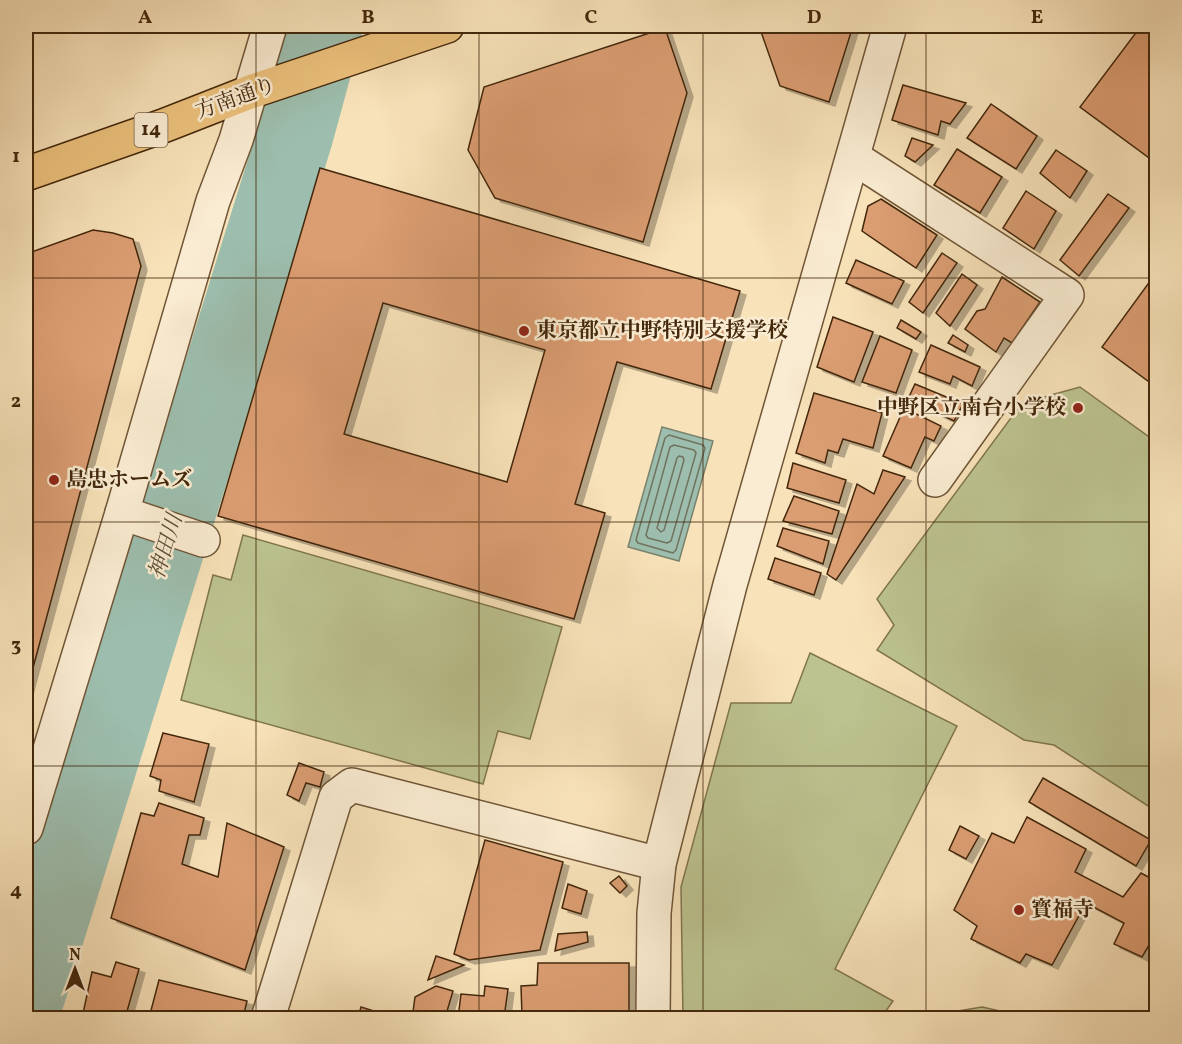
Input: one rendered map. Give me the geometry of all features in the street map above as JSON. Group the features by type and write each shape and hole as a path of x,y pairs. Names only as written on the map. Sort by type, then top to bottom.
{"main road":[{"name":"方南通り","path":"26,174 263,88 447,26"}],"street":[{"path":"26,828 133,516 213,201 236,140 263,88 270,26"},
{"path":"653,1018 654,913 659,864 730,585 890,26"},
{"path":"853,158 1067,295 935,480"},
{"path":"133,516 203,540"},
{"path":"268,1018 336,797 352,785 659,864"}],"green space":[{"name":"中野区立南台小学校","path":"1080,387 1156,442 1156,811 1054,745 1024,740 877,650 894,625 877,599 1022,403"},
{"path":"243,535 562,627 530,739 498,731 483,784 181,700 213,575 231,580"},
{"path":"810,653 957,726 835,969 893,1001 881,1018 683,1018 681,887 731,703 791,703"},
{"path":"982,1007 1032,1018 916,1018"}],"water":[{"path":"662,427 713,441 679,561 628,547"}],"building":[{"path":"759,26 853,26 829,102 780,86"},
{"path":"1141,26 1156,26 1156,163 1080,107"},
{"path":"665,28 687,93 643,242 495,198 468,150 484,87"},
{"path":"903,85 966,103 950,124 941,121 938,135 892,120"},
{"path":"991,104 1037,136 1016,169 967,138"},
{"path":"912,138 933,145 915,162 905,156"},
{"path":"957,149 1002,177 980,213 934,185"},
{"path":"1056,150 1087,171 1070,198 1040,173"},
{"path":"320,168 740,291 711,389 617,362 575,504 605,513 574,619 218,516","holes":["383,303 545,350 507,482 344,434"]},
{"path":"1026,191 1056,211 1034,249 1003,228"},
{"path":"1108,194 1129,208 1079,276 1060,260"},
{"path":"881,199 937,235 916,268 862,231 868,206"},
{"name":"島忠ホームズ","path":"93,230 133,239 141,266 26,694 26,254"},
{"path":"942,253 957,263 923,313 909,302"},
{"path":"856,260 904,281 892,304 846,283"},
{"path":"1156,273 1156,387 1102,347"},
{"path":"962,274 977,285 950,326 936,313"},
{"path":"1002,277 1040,302 1012,343 1004,338 996,352 965,329 977,311 985,309"},
{"path":"833,317 873,332 854,382 817,367"},
{"path":"901,320 921,332 916,339 897,328"},
{"path":"953,335 968,345 965,352 948,343"},
{"path":"880,336 912,350 896,393 862,382"},
{"path":"931,345 980,367 972,386 953,376 950,384 919,372"},
{"path":"915,384 963,404 954,421 908,399"},
{"path":"814,393 882,413 873,448 843,439 838,453 828,450 825,463 796,453"},
{"path":"904,408 941,426 934,441 925,437 911,468 883,456"},
{"path":"793,463 846,480 839,503 787,488"},
{"path":"883,470 905,477 836,580 827,574 857,484 874,494"},
{"path":"794,496 839,511 832,534 783,521"},
{"path":"783,528 829,541 823,564 777,546"},
{"path":"775,558 821,573 814,595 768,579"},
{"path":"163,733 209,744 194,802 159,791 161,780 150,776"},
{"path":"299,763 324,772 320,787 306,783 299,801 287,795"},
{"path":"1043,778 1151,840 1136,866 1029,802"},
{"path":"159,803 204,818 200,835 189,835 182,864 218,877 227,823 284,847 245,970 111,918 141,813 154,816"},
{"path":"1027,817 1086,849 1075,872 1123,897 1141,873 1156,881 1156,942 1152,940 1142,957 1114,944 1124,923 1086,903 1052,965 1026,954 1020,963 971,939 977,926 954,910 992,833 1014,843"},
{"path":"960,826 979,836 966,859 949,850"},
{"path":"485,840 563,862 540,950 469,960 454,954"},
{"path":"619,876 627,886 620,893 610,883"},
{"path":"568,884 587,891 581,914 562,908"},
{"path":"587,932 588,942 555,951 558,934"},
{"path":"436,956 464,965 428,980"},
{"path":"116,962 139,969 126,1015 139,1018 82,1018 92,972 111,977"},
{"path":"538,963 629,963 629,1017 515,1018 522,1016 521,986 537,985"},
{"path":"159,980 247,1001 243,1018 149,1018"},
{"path":"436,986 453,991 445,1018 413,1012 415,997"},
{"path":"485,986 508,989 504,1018 458,1018 461,994 484,996"},
{"path":"361,1007 396,1018 358,1018"}],"waterway":[{"name":"神田川","path":"26,999 295,136 325,26"}],"place":[{"name":"東京都立中野特別支援学校","path":"524,331"},
{"name":"中野区立南台小学校","path":"1078,408"},
{"name":"島忠ホームズ","path":"54,480"},
{"name":"寳福寺","path":"1019,910"}]}
